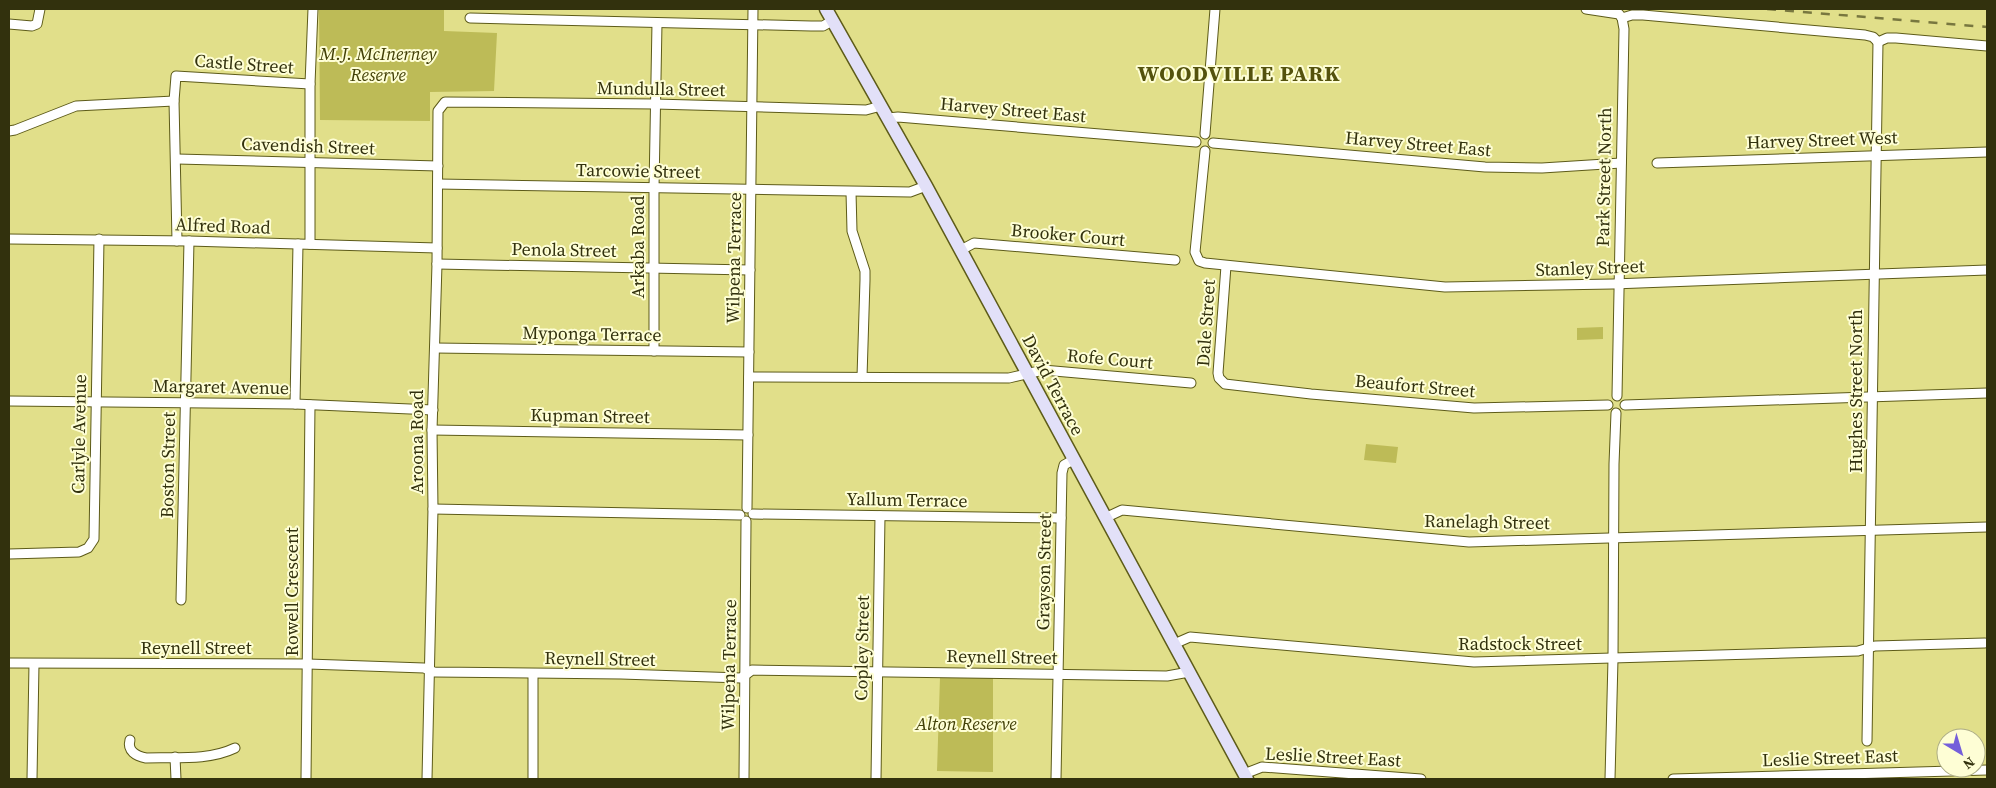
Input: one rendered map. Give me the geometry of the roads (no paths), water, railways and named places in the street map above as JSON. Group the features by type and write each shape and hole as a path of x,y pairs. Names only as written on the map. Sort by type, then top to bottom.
{"main road":[{"name":"David Terrace","path":"826,9 926,186 1246,776"}],"street":[{"path":"9,24 32,26 37,24 40,9"},
{"path":"310,244 312,9"},
{"name":"Wilpena Terrace","path":"750,511 748,435 753,9"},
{"path":"1205,134 1215,9"},
{"path":"1586,9 1619,14 1622,18 1632,15 1865,34 1873,37 1878,42 1887,38 1896,38 1987,46"},
{"path":"470,18 823,26 832,21"},
{"name":"Park Street North","path":"1617,396 1624,29 1622,18"},
{"name":"Arkaba Road","path":"654,351 657,23"},
{"name":"Hughes Street North","path":"1866,741 1878,42"},
{"name":"Castle Street","path":"174,102 176,76 310,84"},
{"path":"9,130 15,130 76,106 174,102 177,159 177,241"},
{"name":"Mundulla Street","path":"441,106 445,102 655,104 866,110 881,106"},
{"name":"Aroona Road","path":"427,779 433,509 432,430 437,264 438,111 441,106"},
{"name":"Harvey Street East","path":"888,118 898,117 1196,142"},
{"path":"1205,134 1210,136 1213,143 1212,147 1205,151 1198,148 1196,142 1199,136 1205,134"},
{"name":"Harvey Street East","path":"1213,143 1485,167 1542,168 1621,163"},
{"name":"Dale Street","path":"1196,257 1195,247 1205,151"},
{"name":"Harvey Street West","path":"1657,163 1877,154 1987,152"},
{"name":"Cavendish Street","path":"177,159 438,166"},
{"name":"Tarcowie Street","path":"438,184 851,192 910,192 926,186"},
{"path":"851,192 852,231 865,280 862,376"},
{"name":"Alfred Road","path":"9,239 99,239 437,248"},
{"name":"Carlyle Avenue","path":"9,554 79,552 88,548 94,540 99,239"},
{"name":"Boston Street","path":"181,600 189,241"},
{"name":"Brooker Court","path":"961,250 974,243 1175,260"},
{"path":"295,404 298,244"},
{"name":"Stanley Street","path":"1196,257 1204,264 1445,287 1618,284 1987,270"},
{"name":"Penola Street","path":"437,264 750,270"},
{"name":"Dale Street","path":"1222,382 1218,373 1226,266"},
{"name":"Myponga Terrace","path":"435,348 749,352"},
{"name":"Rofe Court","path":"1027,374 1043,370 1191,383"},
{"path":"749,377 1009,378 1027,374"},
{"name":"Beaufort Street","path":"1222,382 1229,385 1256,388 1474,408 1608,405"},
{"path":"1625,405 1987,393"},
{"path":"1616,413 1610,410 1608,405 1611,398 1617,396 1622,399 1625,405"},
{"name":"Margaret Avenue","path":"9,401 295,404 433,410"},
{"name":"Rowell Crescent","path":"306,779 310,405"},
{"path":"1616,413 1623,409 1625,405"},
{"path":"1610,779 1616,413"},
{"name":"Kupman Street","path":"432,430 748,435"},
{"name":"Grayson Street","path":"1056,779 1062,469 1064,465 1073,460"},
{"path":"433,509 743,518 751,520 750,511"},
{"name":"Ranelagh Street","path":"1105,518 1122,510 1469,542 1987,527"},
{"name":"Yallum Terrace","path":"750,511 880,516 1061,518"},
{"name":"Copley Street","path":"876,779 880,516"},
{"name":"Wilpena Terrace","path":"743,518 746,674 744,779"},
{"name":"Radstock Street","path":"1174,644 1190,637 1474,662 1858,651 1875,646 1985,643"},
{"name":"Reynell Street","path":"9,663 308,664 424,668 429,671 740,678 752,670 1167,676 1189,672"},
{"path":"32,779 34,664"},
{"path":"533,674 533,779"},
{"path":"130,740 128,744 132,752 138,757 209,756 223,754 235,748"},
{"path":"175,757 176,779"},
{"name":"Leslie Street East","path":"1246,776 1262,767 1420,779"},
{"name":"Leslie Street East","path":"1673,779 1865,776 1987,770"}],"railway":[{"path":"1767,9 1987,27"}],"district":[{"name":"WOODVILLE PARK","path":"1239,73"}],"park label":[{"name":"M.J. McInerney Reserve","path":"378,64"},
{"name":"Alton Reserve","path":"966,724"}]}
